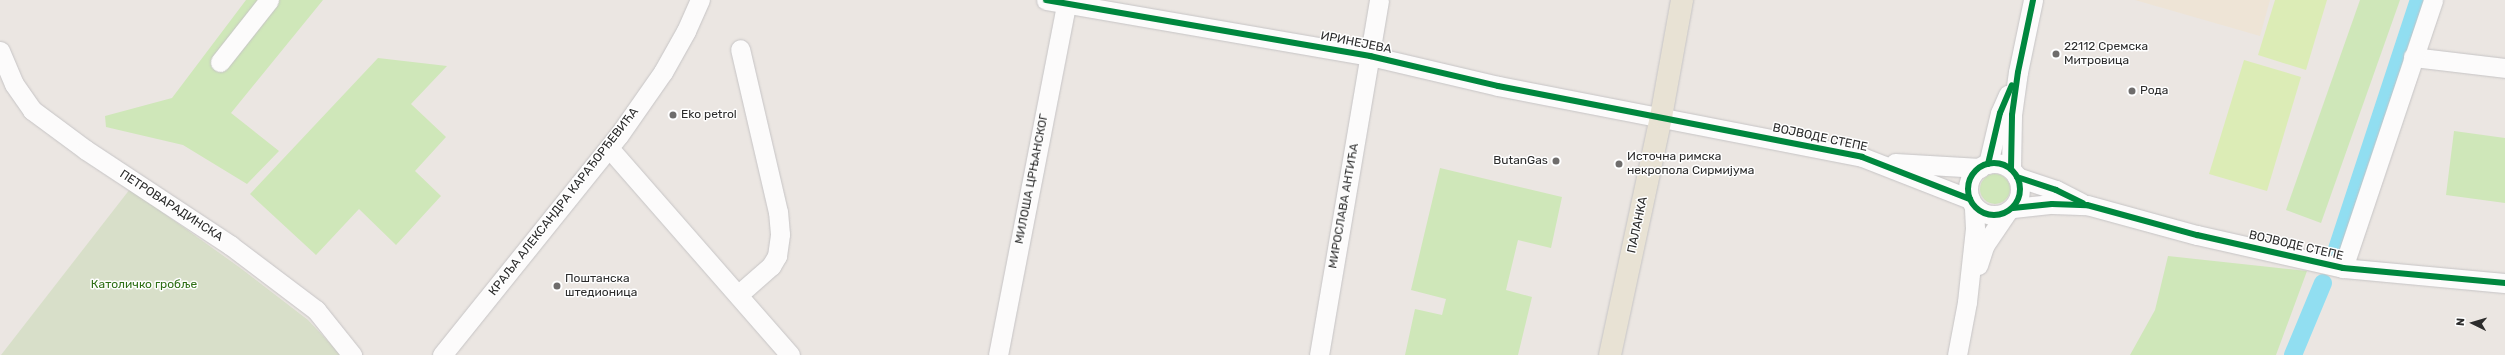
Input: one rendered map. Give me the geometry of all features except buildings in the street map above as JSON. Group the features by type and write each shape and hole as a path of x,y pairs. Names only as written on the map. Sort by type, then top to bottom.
{"main road":[{"name":"ПАЛАНКА","path":"1610,355 1661,117 1682,0"}],"street":[{"path":"220,62 269,0"},
{"name":"КРАЉА АЛЕКСАНДРА КАРАЂОРЂЕВИЋА","path":"442,355 609,148 663,72 700,0"},
{"name":"ИРИНЕЈЕВА","path":"1046,0 1066,1 1370,56 1498,86 1661,117"},
{"name":"МИРОСЛАВА АНТИЋА","path":"1319,355 1379,0"},
{"path":"1967,302 1984,246 2020,193 2014,173 2012,115 2018,72 2033,0"},
{"name":"ВОЈВОДЕ СТЕПЕ","path":"2343,268 2433,0"},
{"name":"МИЛОША ЦРЊАНСКОГ","path":"998,355 1066,1"},
{"path":"739,294 771,266 776,256 780,234 778,212 740,50"},
{"name":"ПЕТРОВАРАДИНСКА","path":"0,51 14,84 32,110 86,150 230,245 310,305 352,355"},
{"path":"2413,58 2505,68"},
{"path":"1957,355 1967,302 1975,228 1970,178 1984,166 2000,113 2018,72"},
{"name":"ВОЈВОДЕ СТЕПЕ","path":"1661,117 1880,162 1984,166"},
{"path":"609,148 739,294 790,355"},
{"name":"ВОЈВОДЕ СТЕПЕ","path":"1880,162 1972,202"},
{"path":"1984,166 2000,164 2014,173"},
{"name":"ВОЈВОДЕ СТЕПЕ","path":"2014,173 2056,190 2087,205 2198,235 2343,268 2505,283"},
{"path":"1972,202 1989,215 2009,210"},
{"name":"ВОЈВОДЕ СТЕПЕ","path":"2009,210 2052,204 2087,205"}],"shaded area":[{"path":"2135,0 2270,0 2260,36"}],"green space":[{"path":"246,0 323,0 231,113 279,151 247,184 183,145 106,127 105,116 172,98"},
{"path":"2275,0 2327,0 2306,70 2258,55"},
{"path":"2360,0 2400,0 2321,223 2286,210"},
{"path":"378,58 447,66 411,104 446,137 415,171 441,196 396,245 359,209 316,255 250,194"},
{"path":"2244,60 2301,77 2267,191 2209,174"},
{"path":"2454,131 2505,138 2505,203 2446,195"},
{"path":"1440,168 1562,197 1551,248 1518,240 1506,290 1532,297 1518,355 1405,355 1415,309 1442,315 1446,299 1411,290"},
{"path":"1995,174 2006,178 2010,189 2006,200 1995,204 1984,200 1980,189 1984,178"},
{"name":"Католичко гробље","path":"130,189 239,267 308,320 341,355 1,355"},
{"path":"2168,256 2307,271 2276,355 2130,355 2155,310"}],"waterway":[{"path":"2337,249 2419,0"},
{"path":"2293,355 2323,283"}],"cycle path":[{"path":"1046,0 1370,56 1498,86 1862,157 1970,199"},
{"path":"2011,169 2012,115 2018,72 2033,0"},
{"path":"1988,164 2000,113 2012,85"},
{"path":"1989,163 1999,163 2008,167 2016,175 2020,184 2020,189 2020,194 2016,203 2008,211 1999,215 1989,215 1980,211 1972,203 1968,194 1968,184 1972,175 1980,167 1989,163"},
{"path":"2017,177 2056,190 2083,203"},
{"path":"2013,208 2052,204 2087,205 2197,235 2343,268 2505,283"}],"place":[{"name":"22112 Сремска Митровица","path":"2056,54"},
{"name":"Рода","path":"2132,91"},
{"name":"Eko petrol","path":"673,115"},
{"name":"ButanGas","path":"1556,161"},
{"name":"Источна римска некропола Сирмијума","path":"1619,164"},
{"name":"Поштанска штедионица","path":"557,286"}]}
